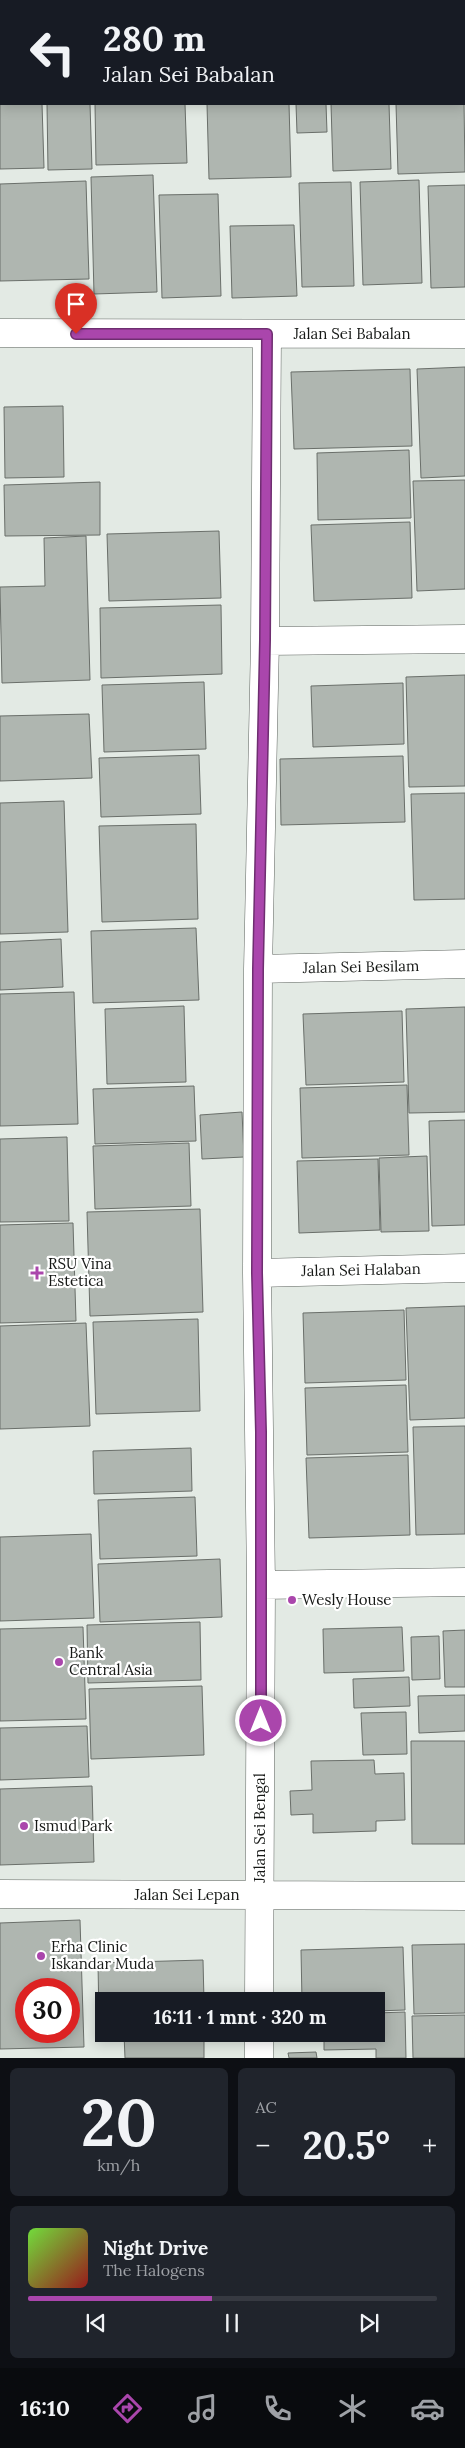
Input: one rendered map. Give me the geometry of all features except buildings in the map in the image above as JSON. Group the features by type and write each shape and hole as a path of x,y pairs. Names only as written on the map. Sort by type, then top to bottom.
{"street":[{"name":"Jalan Sei Babalan","path":"0,333 465,334"},
{"name":"Jalan Sei Bengal","path":"259,1992 262,1585 257,1273 258,969 265,640 267,334"},
{"path":"265,640 465,639"},
{"name":"Jalan Sei Besilam","path":"258,969 465,964"},
{"name":"Jalan Sei Halaban","path":"257,1273 465,1268"},
{"path":"262,1585 465,1582"},
{"name":"Jalan Sei Lepan","path":"0,1894 465,1896"},
{"path":"258,2058 259,2042"}],"place":[{"name":"RSU Vina Estetica","path":"37,1273"},
{"name":"Wesly House","path":"292,1600"},
{"name":"Bank Central Asia","path":"59,1662"},
{"name":"Ismud Park","path":"24,1826"},
{"name":"Erha Clinic Iskandar Muda","path":"41,1956"}],"route":[{"path":"76,334 267,334 265,640 258,969 257,1273 261,1432 261,1721"}]}
